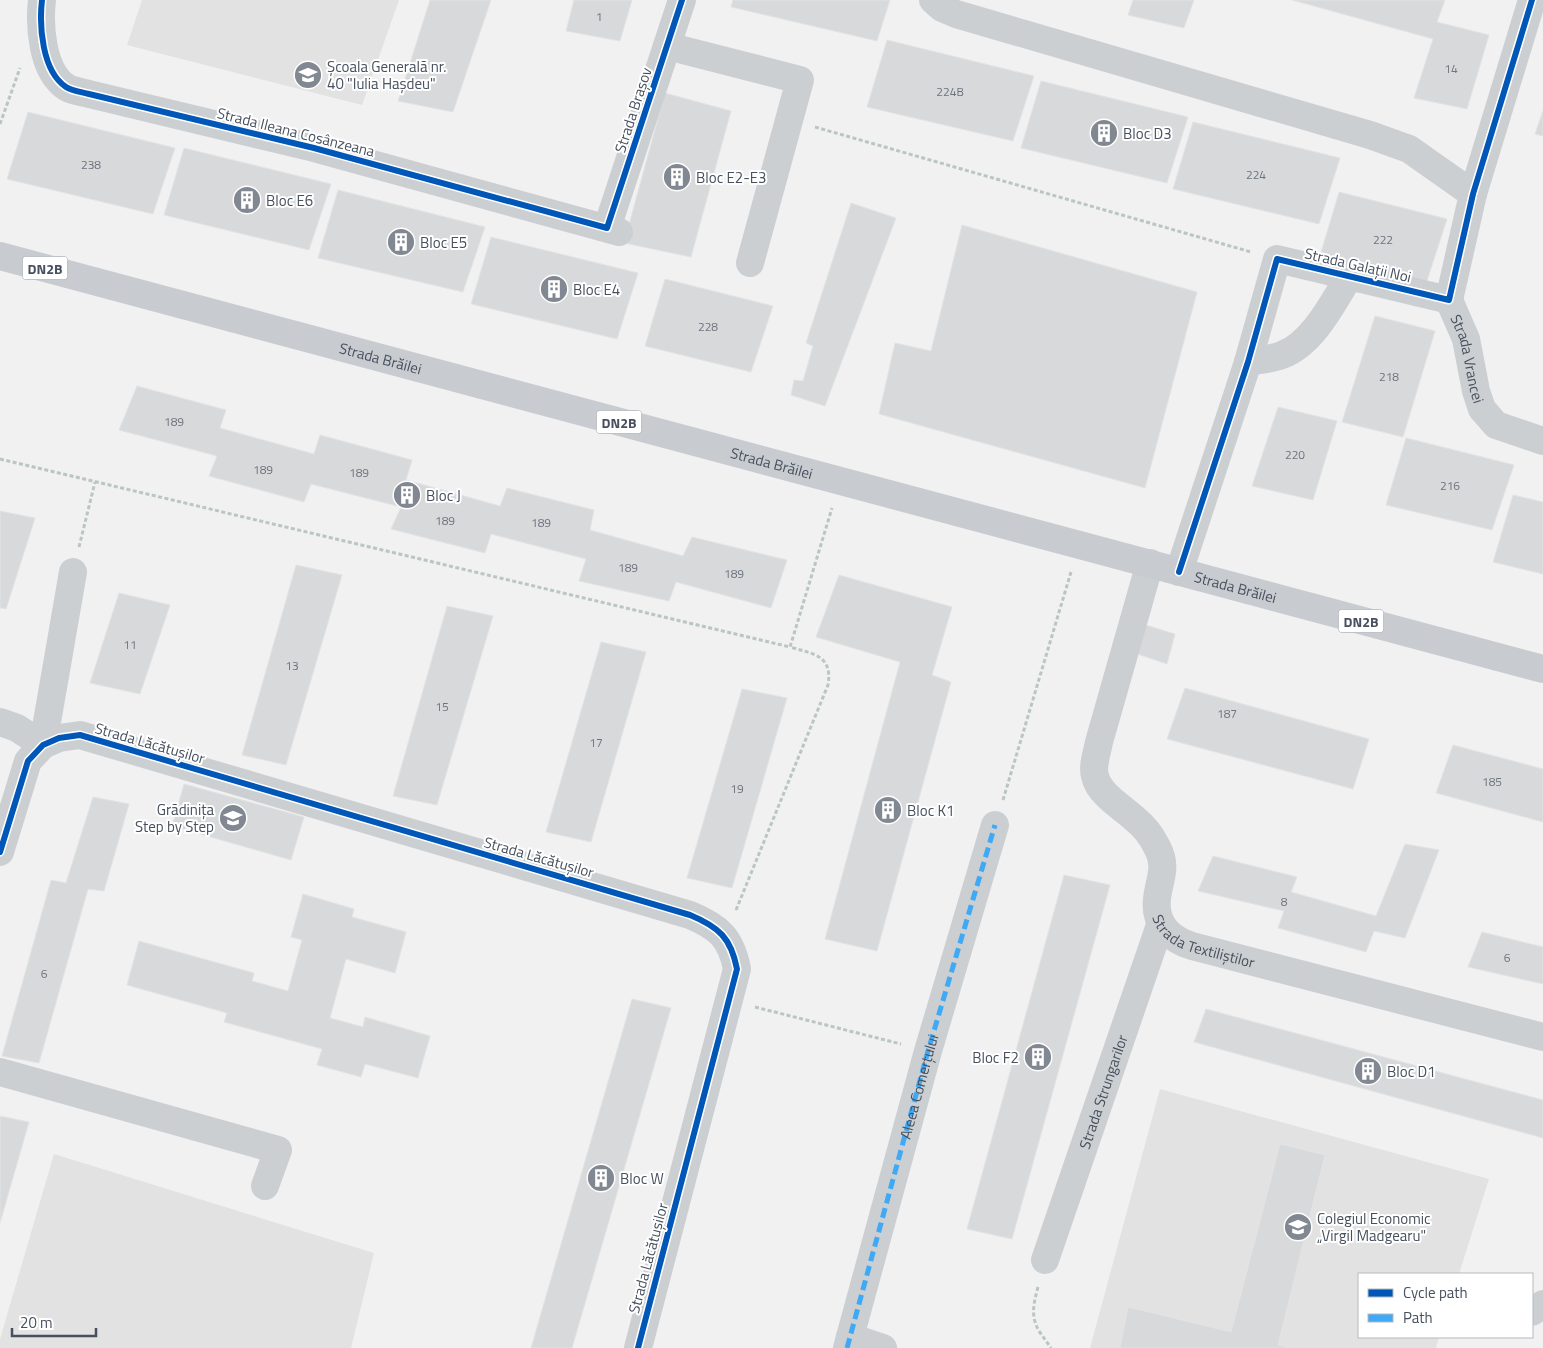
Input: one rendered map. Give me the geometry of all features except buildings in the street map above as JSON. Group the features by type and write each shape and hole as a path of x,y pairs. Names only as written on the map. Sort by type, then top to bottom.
{"main road":[{"name":"Strada Brăilei","path":"0,256 1543,669"}],"street":[{"name":"Strada Brașov","path":"613,230 682,0"},
{"path":"933,0 942,8 956,14 1370,134 1409,148 1474,194"},
{"path":"1449,300 1474,194 1532,0"},
{"name":"Strada Ileana Cosânzeana","path":"39,1 45,55 52,72 66,87 314,148 613,230"},
{"path":"667,46 800,80 791,120 750,263"},
{"path":"1179,572 1248,362 1276,259"},
{"name":"Strada Galații Noi","path":"1276,259 1449,300"},
{"path":"1248,362 1283,355 1300,344 1321,321 1350,275"},
{"name":"Strada Vrancei","path":"1449,300 1466,339 1476,391 1482,410 1496,424 1543,441"},
{"name":"Strada Textiliștilor","path":"1150,563 1100,742 1095,764 1095,777 1105,794 1136,819 1157,848 1162,860 1163,873 1156,900 1160,925 1178,942 1543,1037"},
{"path":"0,852 28,761 43,745 73,572"},
{"path":"0,722 17,728 43,745"},
{"name":"Strada Lăcătușilor","path":"43,745 59,738 80,735 690,914 710,923 725,937 734,954 737,969 638,1348"},
{"name":"Aleea Comerțului","path":"848,1342 928,1051 995,825"},
{"name":"Strada Strungarilor","path":"1045,1260 1160,925"},
{"path":"0,1072 278,1150 265,1186"},
{"path":"848,1342 883,1348"}],"path":[{"path":"0,124 25,52 45,55"},
{"path":"791,120 1276,259"},
{"path":"0,459 790,647 820,657 827,664 830,674 828,684 725,937"},
{"path":"790,647 841,481"},
{"path":"73,572 95,482"},
{"path":"1009,782 1080,545"},
{"path":"729,1000 928,1051"},
{"path":"1045,1260 1033,1306 1038,1329 1051,1348"}],"shaded area":[{"name":"Școala Generală nr. 40 \"Iulia Hașdeu\"","path":"142,0 399,0 362,105 127,45"},
{"name":"Colegiul Economic „Virgil Madgearu\"","path":"1160,1089 1489,1179 1459,1273 1358,1273 1358,1338 1439,1338 1436,1348 1090,1348"},
{"path":"54,1154 374,1253 351,1348 0,1348 0,1339"}],"marked path":[{"path":"847,1348 928,1051 995,825"}],"cycle path":[{"path":"42,0 42,35 47,59 58,80 71,90 314,148 607,228 682,0"},
{"path":"1179,572 1248,362 1277,259 1449,300 1473,194 1532,0"},
{"path":"0,852 28,761 43,745 59,738 80,735 690,915 716,929 727,941 737,969 638,1348"}],"place":[{"name":"Școala Generală nr. 40 \"Iulia Hașdeu\"","path":"308,75"},
{"name":"Bloc D3","path":"1104,133"},
{"name":"Bloc E2-E3","path":"677,177"},
{"name":"Bloc E6","path":"247,200"},
{"name":"Bloc E5","path":"401,242"},
{"name":"Bloc E4","path":"554,289"},
{"name":"Bloc J","path":"407,495"},
{"name":"Bloc K1","path":"888,810"},
{"name":"Grădinița Step by Step","path":"233,818"},
{"name":"Bloc F2","path":"1038,1057"},
{"name":"Bloc D1","path":"1368,1071"},
{"name":"Bloc W","path":"601,1178"},
{"name":"Colegiul Economic „Virgil Madgearu\"","path":"1298,1227"}]}
